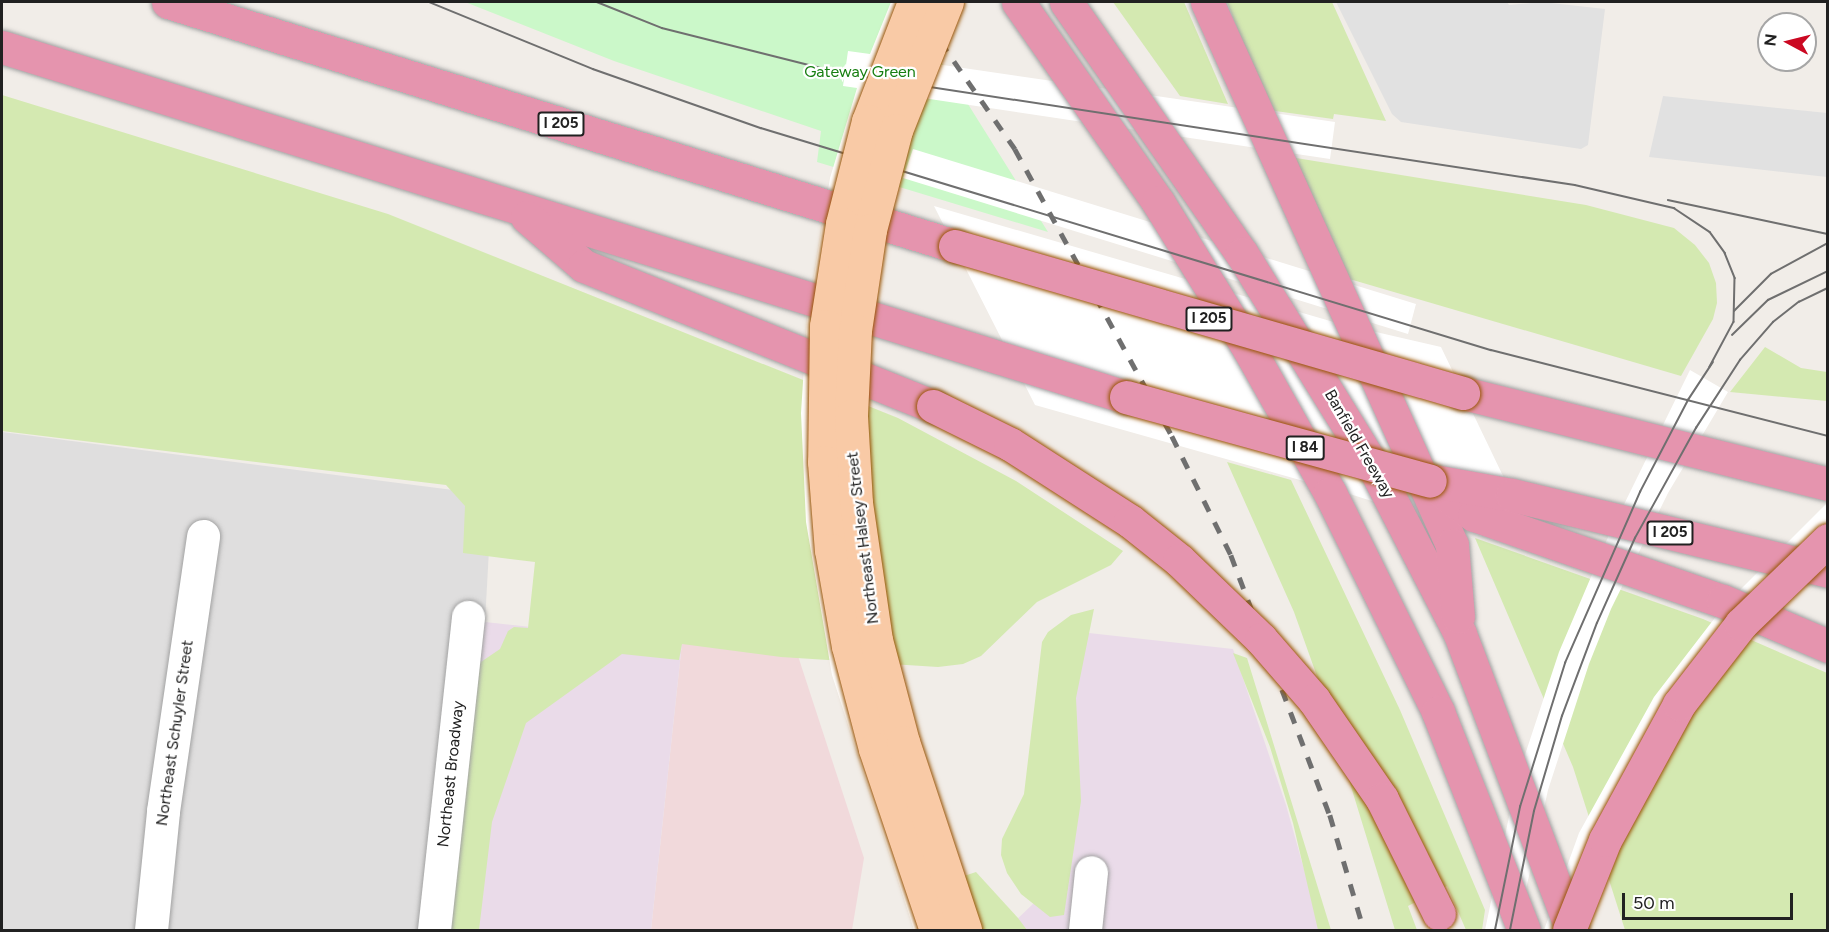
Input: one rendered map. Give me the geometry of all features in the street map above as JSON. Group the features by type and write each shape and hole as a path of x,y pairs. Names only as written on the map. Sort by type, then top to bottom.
{"highway":[{"name":"I 205","path":"168,2 955,246 1463,393 1827,484"},
{"name":"I 84","path":"1018,2 1170,221 1330,493 1438,712 1524,930"},
{"name":"Banfield Freeway","path":"1066,2 1149,116 1290,327 1377,473 1460,634 1571,930"},
{"path":"1207,2 1452,545 1460,634"},
{"name":"I 205","path":"2,47 520,211 1013,360 1126,397 1430,481 1512,495 1827,571"},
{"path":"520,211 584,266 933,406 1010,444 1130,521 1179,560 1261,639 1314,700 1382,799 1443,922"},
{"path":"1430,481 1474,515 1723,601 1827,646"},
{"path":"1571,930 1605,840 1679,704 1741,624 1827,540"}],"main road":[{"name":"Northeast Halsey Street","path":"914,2 868,121 842,224 826,326 823,439 831,550 848,646 875,748 936,930"},
{"name":"Northeast Halsey Street","path":"947,2 902,111 875,211 855,330 851,416 856,503 876,640 903,742 965,930"}],"street":[{"name":"Northeast Schuyler Street","path":"151,930 163,811 204,536"},
{"name":"Northeast Broadway","path":"434,930 468,617"},
{"path":"1085,930 1091,872"}],"shaded area":[{"path":"1336,2 1507,2 1509,5 1542,2 1605,9 1588,145 1581,149 1401,122 1392,114"},
{"path":"1663,96 1827,113 1827,177 1649,157"},
{"path":"2,432 492,495 485,622 448,930 2,930"},
{"path":"485,622 682,643 651,930 448,930"},
{"path":"1062,630 1233,649 1286,805 1321,930 1006,930 1035,902"},
{"path":"682,643 798,656 864,858 852,930 651,930"}],"green space":[{"name":"Gateway Green","path":"465,2 896,2 946,69 1048,232 817,162 821,131 614,61"},
{"path":"1113,2 1184,2 1228,104 1180,96"},
{"path":"1227,2 1332,2 1386,121 1334,114 1333,119 1269,110"},
{"path":"2,95 388,214 898,418 1016,481 1123,551 1111,565 1037,602 981,656 963,664 938,667 781,657 682,644 679,660 622,654 526,723 492,822 479,930 447,930 478,664 500,649 508,631 514,627 528,628 535,562 463,553 465,506 446,485 2,431"},
{"path":"1296,158 1586,205 1674,228 1695,245 1709,263 1716,283 1717,303 1713,319 1681,376 1346,278 1295,165"},
{"path":"1765,347 1801,368 1827,372 1827,401 1730,392"},
{"path":"1227,462 1291,480 1400,710 1485,910 1482,930 1466,930 1447,886 1408,906 1417,930 1395,930 1318,679 1294,612"},
{"path":"1475,538 1703,619 1827,673 1827,930 1625,930 1573,767"},
{"path":"1094,609 1076,698 1081,801 1064,915 1050,917 1021,894 1007,873 1001,855 1002,839 1024,794 1042,642 1048,632 1071,615"},
{"path":"1233,653 1247,658 1331,930 1318,930 1293,823 1270,747"},
{"path":"976,872 1027,930 975,930 961,877"}],"pier":[{"path":"891,2 963,2 936,64 1335,122 1330,159 923,98 909,136 875,280 865,387 874,543 902,689 979,930 914,930 832,675 806,522 801,413 807,319 830,178 857,88 843,86 848,51 870,54"},
{"path":"913,149 1416,304 1408,334 903,178"},
{"path":"934,206 1337,323 1441,347 1541,555 1353,495 1035,405"},
{"path":"1690,370 1728,392 1668,493 1611,609 1589,664 1548,790 1517,930 1485,930 1517,779 1559,652 1608,537"},
{"path":"1827,503 1827,554 1715,676 1645,787 1584,930 1544,930 1579,833 1654,697 1724,606"}],"tram line":[{"path":"429,2 593,69 761,128 1491,350 1828,436"},
{"path":"597,2 662,28 845,74 1575,185 1674,208 1710,232 1725,253 1735,278 1734,322 1710,367"},
{"path":"1668,200 1828,234"},
{"path":"1734,311 1771,274 1828,243"},
{"path":"1732,335 1768,300 1828,271"},
{"path":"1510,930 1534,811 1562,716 1597,623 1635,538 1696,428 1740,360 1773,322 1799,302 1828,288"},
{"path":"1495,930 1520,807 1565,663 1640,492 1688,400 1713,362"}],"railway":[{"path":"913,2 1015,149 1172,436 1231,555 1330,815 1364,930"}]}
